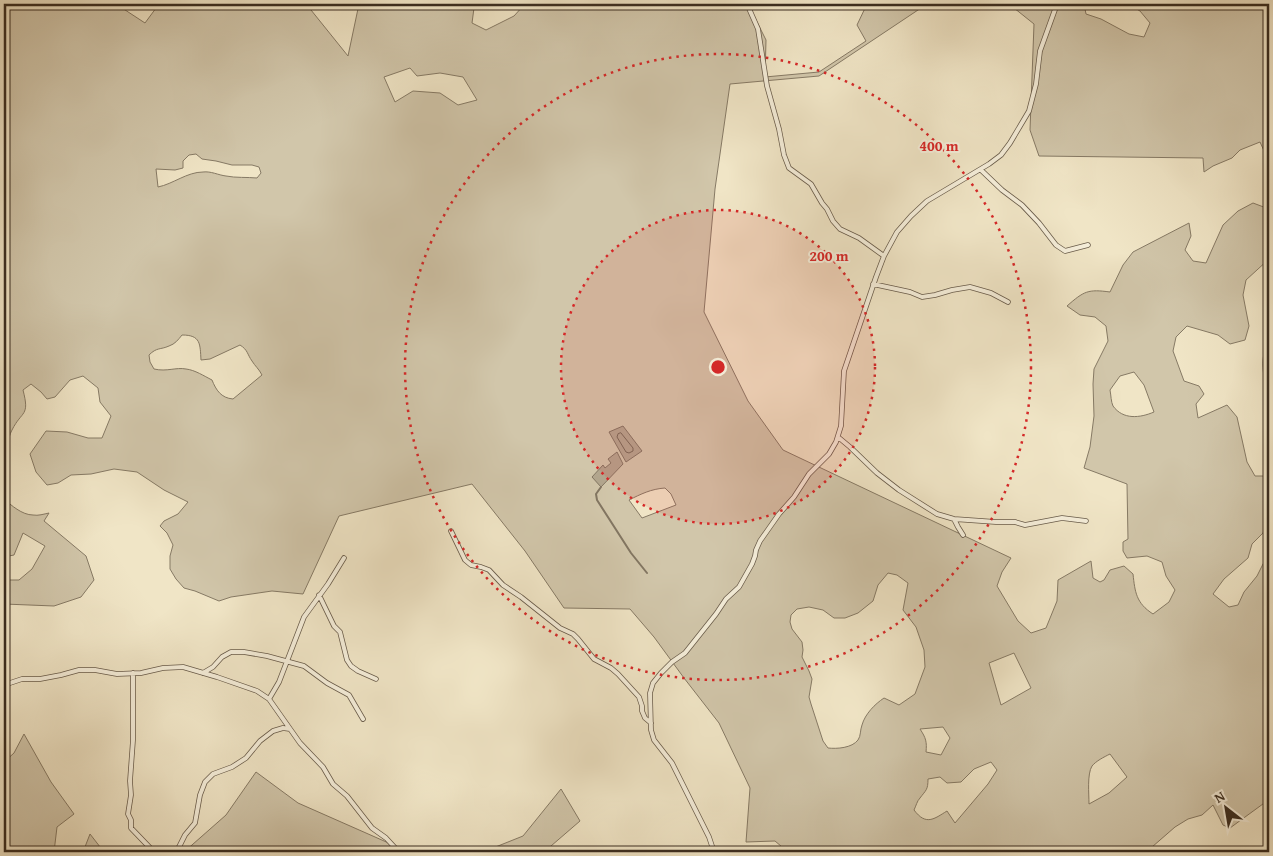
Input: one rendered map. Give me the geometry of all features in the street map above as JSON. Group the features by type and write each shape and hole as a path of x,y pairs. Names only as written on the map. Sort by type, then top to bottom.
{"street":[{"path":"748,4 758,29 768,86 784,155 789,168 811,184 833,221 840,229 859,238 884,256"},
{"path":"714,852 709,837 672,763 654,740 651,730 650,693 653,683 672,662 685,654 739,586 752,564 760,541 778,514 794,496 809,474 829,454 836,442 841,426 844,371 884,256 897,232 919,208 981,170 1001,155 1018,130 1028,110 1036,84 1040,51 1057,4"},
{"path":"981,170 1002,190 1022,205 1039,222 1056,245 1065,251 1088,245"},
{"path":"873,284 910,292 922,297 935,296 970,286 991,293 1008,302"},
{"path":"838,437 899,490 937,514 954,519 1015,522 1025,525 1062,518 1086,521"},
{"path":"954,519 964,535"},
{"path":"451,531 465,560 471,565 489,570 503,585 560,628 578,639 594,659 618,674 639,697 645,718 651,723"},
{"path":"269,699 287,661 304,617 344,558"},
{"path":"319,595 334,626 340,632 347,660 351,666 376,679"},
{"path":"203,673 231,652 244,652 287,661 304,666 327,683 349,695 363,719"},
{"path":"4,684 22,679 40,679 79,670 95,670 117,674 183,667 257,691 269,699 300,743 333,784 347,796 372,828 386,838 399,852"},
{"path":"133,673 133,740 130,781 131,795 128,814 131,820 131,828 154,852"},
{"path":"170,852 179,847 185,835 195,823 200,795 205,782 213,774 232,767 246,758 260,741 273,731 283,728 290,729"}],"shaded area":[{"path":"4,4 116,4 145,23 159,4 275,4 277,7 283,4 320,4 311,10 348,56 359,4 477,4 474,8 472,23 486,30 514,16 523,4 748,4 766,40 765,77 819,72 866,41 857,25 867,4 927,4 819,76 730,84 715,189 704,312 748,401 783,450 1011,558 1002,572 997,586 1018,621 1031,633 1046,628 1057,601 1058,580 1091,561 1093,578 1100,582 1104,580 1110,570 1124,566 1133,574 1137,597 1143,606 1153,614 1169,602 1175,590 1166,576 1162,562 1147,556 1127,558 1123,551 1123,542 1128,539 1127,484 1084,468 1090,447 1094,416 1094,369 1108,341 1106,326 1095,317 1080,315 1067,306 1087,292 1110,292 1123,265 1133,252 1189,223 1191,236 1185,250 1193,261 1206,263 1223,225 1238,211 1253,203 1269,209 1269,259 1246,280 1243,295 1249,326 1245,340 1230,344 1218,335 1187,326 1176,337 1173,351 1184,381 1199,386 1204,394 1196,404 1198,418 1227,405 1237,417 1247,462 1255,476 1269,476 1269,513 1263,533 1252,544 1248,558 1224,579 1213,594 1229,607 1238,605 1244,592 1257,576 1269,555 1269,803 1267,801 1230,828 1223,825 1213,805 1202,815 1188,819 1175,827 1152,847 1149,852 1126,852 1125,850 1123,852 788,852 775,841 746,842 750,788 719,723 654,637 630,609 564,608 525,551 472,484 339,516 303,594 272,591 231,597 219,601 184,588 170,569 170,556 173,545 167,533 160,526 164,521 178,514 188,502 164,490 137,472 114,469 91,474 71,475 58,483 47,485 36,472 30,454 46,431 67,432 88,438 102,438 111,416 100,402 98,388 83,376 70,380 55,397 47,399 31,384 23,390 26,405 24,413 10,434 4,466","holes":["410,68 417,76 440,73 463,77 477,100 458,105 440,93 413,91 395,102 384,77","196,154 202,159 232,165 259,167 261,173 257,178 230,177 209,172 197,173 158,187 156,169 175,170 183,168 183,161 189,155","182,335 188,335 196,339 200,345 201,360 210,359 240,345 246,350 262,375 233,399 225,397 215,387 212,380 199,373 182,369 154,369 149,355 156,350 173,344","1134,372 1144,385 1154,412 1143,416 1127,416 1117,411 1111,400 1110,390 1120,376","665,488 671,494 676,505 642,518 629,500 651,491","888,573 897,575 908,583 903,610 916,627 924,650 925,667 915,694 899,705 884,698 865,717 859,738 855,743 844,747 828,748 823,741 809,697 812,679 802,657 802,642 792,629 791,615 797,609 809,607 823,610 834,618 845,618 858,613 873,601 878,585","1014,653 1031,688 1001,705 989,663","943,727 950,738 941,755 926,752 926,740 920,729","1110,754 1127,777 1109,793 1089,804 1090,770 1094,764","991,762 997,770 988,784 955,823 947,811 930,820 918,815 914,810 926,790 928,779 940,777 947,783 961,782 974,769"]},
{"path":"1009,4 1084,4 1086,14 1101,19 1129,34 1144,37 1150,23 1140,11 1128,4 1269,4 1269,163 1264,164 1265,153 1260,142 1240,150 1232,158 1204,172 1203,158 1039,156 1030,130 1034,24"},
{"path":"1269,342 1269,403 1263,364 1265,349"},
{"path":"4,499 29,515 49,513 44,521 86,556 94,580 81,597 54,606 4,604 4,580 19,580 32,569 45,546 23,533 14,555 4,557"},
{"path":"24,734 51,782 74,814 57,827 54,852 4,852 4,762 14,753"},
{"path":"256,772 298,803 409,852 184,852 226,815"},
{"path":"561,789 580,821 544,852 483,852 523,836"},
{"path":"90,834 104,852 83,852"}],"water":[{"path":"623,426 642,451 626,462 609,432"},
{"path":"617,452 623,464 601,487 592,477 603,465 605,468 611,463 608,459"}],"waterway":[{"path":"601,487 596,494 597,500 631,553 647,573"}]}
